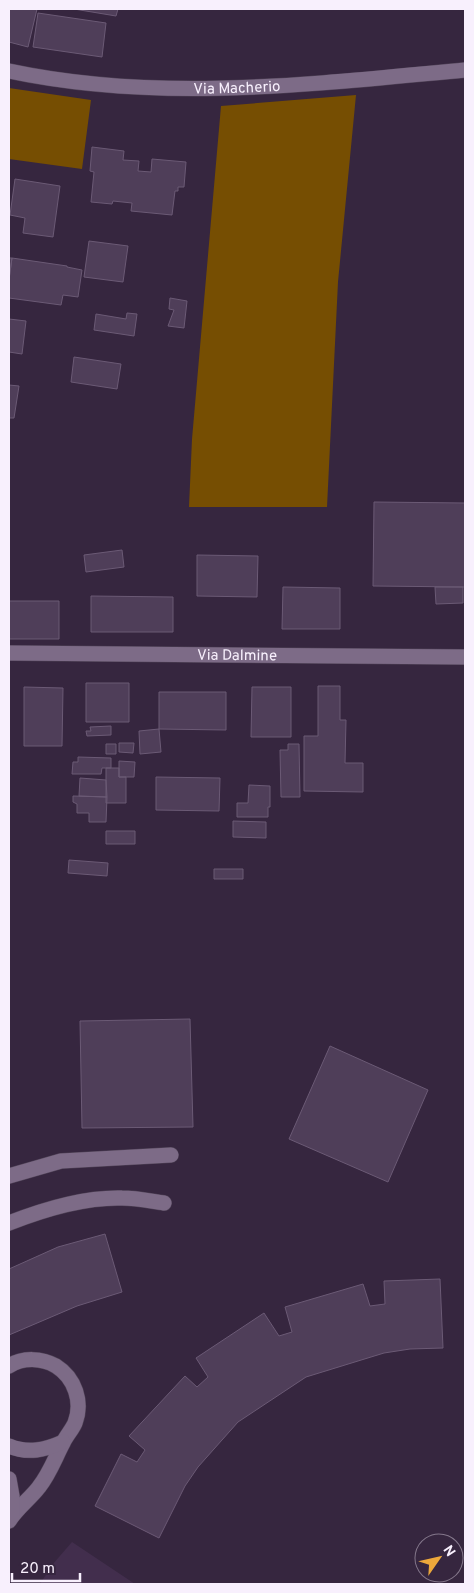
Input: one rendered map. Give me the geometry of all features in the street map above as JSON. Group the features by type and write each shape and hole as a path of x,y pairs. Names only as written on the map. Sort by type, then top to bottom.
{"street":[{"name":"Via Macherio","path":"9,70 55,80 89,84 193,88 344,81 465,70"},
{"name":"Via Dalmine","path":"9,653 465,658"},
{"path":"9,1176 61,1160 171,1154"},
{"path":"9,1223 52,1209 90,1200 122,1198 164,1203"},
{"path":"9,1366 21,1361 38,1360 49,1362 67,1374 76,1391 78,1410 74,1424 63,1442 53,1465 40,1485 10,1519"},
{"path":"9,1446 23,1451 36,1451 63,1442"},
{"path":"9,1479 12,1496 10,1519"}],"shaded area":[{"path":"9,88 91,100 82,169 9,159"},
{"path":"356,95 338,282 327,507 189,507 192,439 221,106"},
{"path":"72,1542 135,1584 40,1584 53,1564"}],"building":[{"path":"9,9 37,9 28,47 9,42"},
{"path":"74,9 118,9 116,16"},
{"path":"38,13 106,23 102,57 33,47"},
{"path":"92,147 124,151 123,160 139,161 138,171 151,172 152,159 186,162 184,187 178,187 178,191 175,191 172,215 131,211 132,203 113,201 112,204 91,202 94,172 90,171"},
{"path":"15,179 60,186 53,237 23,233 25,218 10,215"},
{"path":"89,241 128,246 123,282 84,277"},
{"path":"9,258 12,258 9,279"},
{"path":"12,258 82,270 78,297 63,295 61,305 9,298"},
{"path":"170,298 187,301 184,328 168,326 174,310 169,309"},
{"path":"127,313 137,314 134,336 94,330 96,314 126,319"},
{"path":"9,319 26,321 22,354 9,352"},
{"path":"74,357 121,364 117,389 71,382"},
{"path":"9,385 19,386 14,418 9,418"},
{"path":"374,502 465,503 465,587 373,586"},
{"path":"122,550 124,567 86,572 84,555"},
{"path":"197,555 258,556 257,597 197,596"},
{"path":"283,587 340,588 340,629 282,629"},
{"path":"435,587 463,587 463,603 436,604"},
{"path":"91,596 173,597 173,632 91,632"},
{"path":"9,601 59,601 59,639 9,639"},
{"path":"86,683 129,683 129,722 86,722"},
{"path":"318,686 340,686 340,720 346,720 345,763 363,763 363,792 304,791 304,736 318,736"},
{"path":"24,687 63,688 62,746 24,746"},
{"path":"252,687 291,687 291,737 251,737"},
{"path":"159,692 226,692 226,730 159,729"},
{"path":"111,726 111,735 87,736 86,731 91,731 90,727"},
{"path":"159,729 161,752 140,754 139,731"},
{"path":"119,743 134,743 133,753 119,752"},
{"path":"106,744 116,744 116,754 106,754"},
{"path":"288,744 299,744 300,797 281,797 280,750 288,750"},
{"path":"78,757 111,758 111,768 102,768 101,774 72,774 73,762 78,762"},
{"path":"119,761 135,762 134,777 119,777"},
{"path":"106,768 119,768 119,777 126,777 126,803 106,803"},
{"path":"156,777 220,778 219,811 156,810"},
{"path":"80,778 106,780 107,797 79,796"},
{"path":"249,785 270,786 268,817 237,817 237,803 248,803"},
{"path":"73,796 107,797 106,822 89,822 89,813 77,813 77,804 73,802"},
{"path":"233,821 266,822 266,838 233,837"},
{"path":"106,831 135,831 135,844 106,844"},
{"path":"69,860 108,863 107,876 68,873"},
{"path":"214,869 243,869 243,879 214,879"},
{"path":"190,1019 193,1127 82,1128 80,1021"},
{"path":"330,1046 428,1090 388,1182 289,1139"},
{"path":"105,1234 122,1292 77,1306 9,1335 9,1269 58,1247"},
{"path":"440,1279 443,1348 410,1349 384,1353 306,1377 238,1422 198,1467 185,1486 159,1538 95,1506 121,1454 137,1462 145,1450 129,1436 185,1376 197,1387 208,1377 196,1358 264,1313 279,1336 292,1332 285,1307 363,1284 370,1306 385,1304 384,1281"}]}
